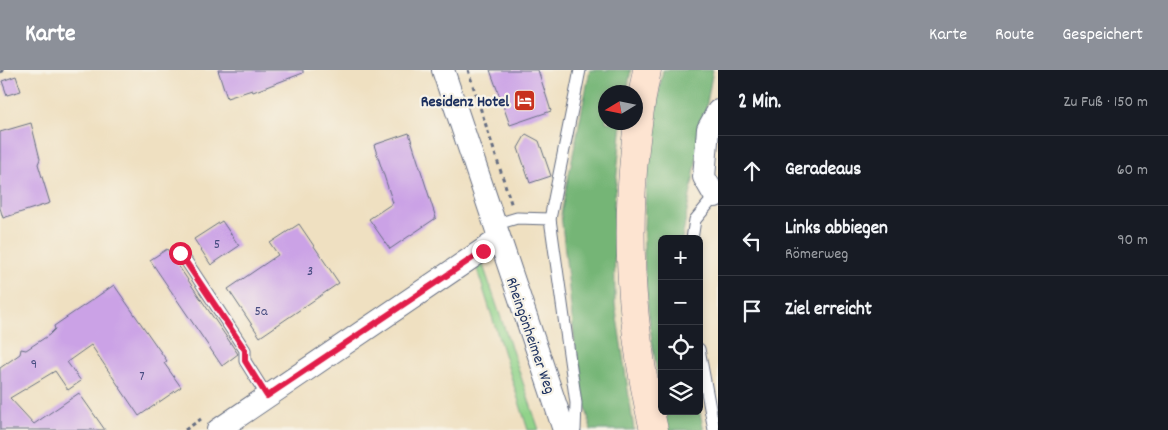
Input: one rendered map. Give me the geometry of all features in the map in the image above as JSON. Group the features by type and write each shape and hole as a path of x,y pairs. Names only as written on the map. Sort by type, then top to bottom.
{"main road":[{"path":"647,70 635,140 631,249 633,301 654,430"}],"street":[{"name":"Rheingönheimer Weg","path":"443,70 564,430"},
{"path":"714,196 704,177 708,129 718,111"},
{"path":"218,430 497,232"}],"lane":[{"path":"575,430 576,403 550,219 580,70"},
{"path":"692,235 694,220 714,196"},
{"path":"497,232 516,218 550,219"},
{"path":"180,253 245,350 245,361 267,396"},
{"path":"703,370 714,430"}],"path":[{"path":"0,72 5,70"}],"green space":[{"path":"590,70 631,70 628,85 598,85 598,130 621,130 614,204 615,304 634,430 591,430 578,373 561,214"},
{"path":"663,70 713,70 683,235 658,235 658,378 649,316 644,251 646,189"},
{"path":"481,259 539,430 528,430 475,263"},
{"path":"664,415 700,415 704,430 667,430"}],"building":[{"path":"218,70 303,70 303,73 253,92 252,90 227,98"},
{"name":"Residenz Hotel","path":"490,70 538,70 551,111 510,125"},
{"path":"16,76 21,91 7,95 2,81"},
{"path":"31,123 40,159 38,164 50,203 3,218 0,208 0,132"},
{"path":"409,133 436,218 390,249 369,219 393,203 374,145"},
{"path":"526,134 539,141 551,176 530,183 518,148"},
{"path":"222,221 239,246 211,265 194,239"},
{"path":"299,224 339,283 260,337 228,289 278,255 270,243"},
{"path":"167,249 238,354 222,366 150,260"},
{"path":"114,285 167,361 164,363 181,387 139,416 91,345 67,362 81,381 68,390 55,371 10,398 34,424 79,393 105,430 0,430 0,368 20,354 21,349 26,350 49,335 55,329 54,326"}],"place":[{"name":"Residenz Hotel","path":"525,100"}],"route":[{"path":"180,253 245,350 245,361 267,396 483,251"}]}
